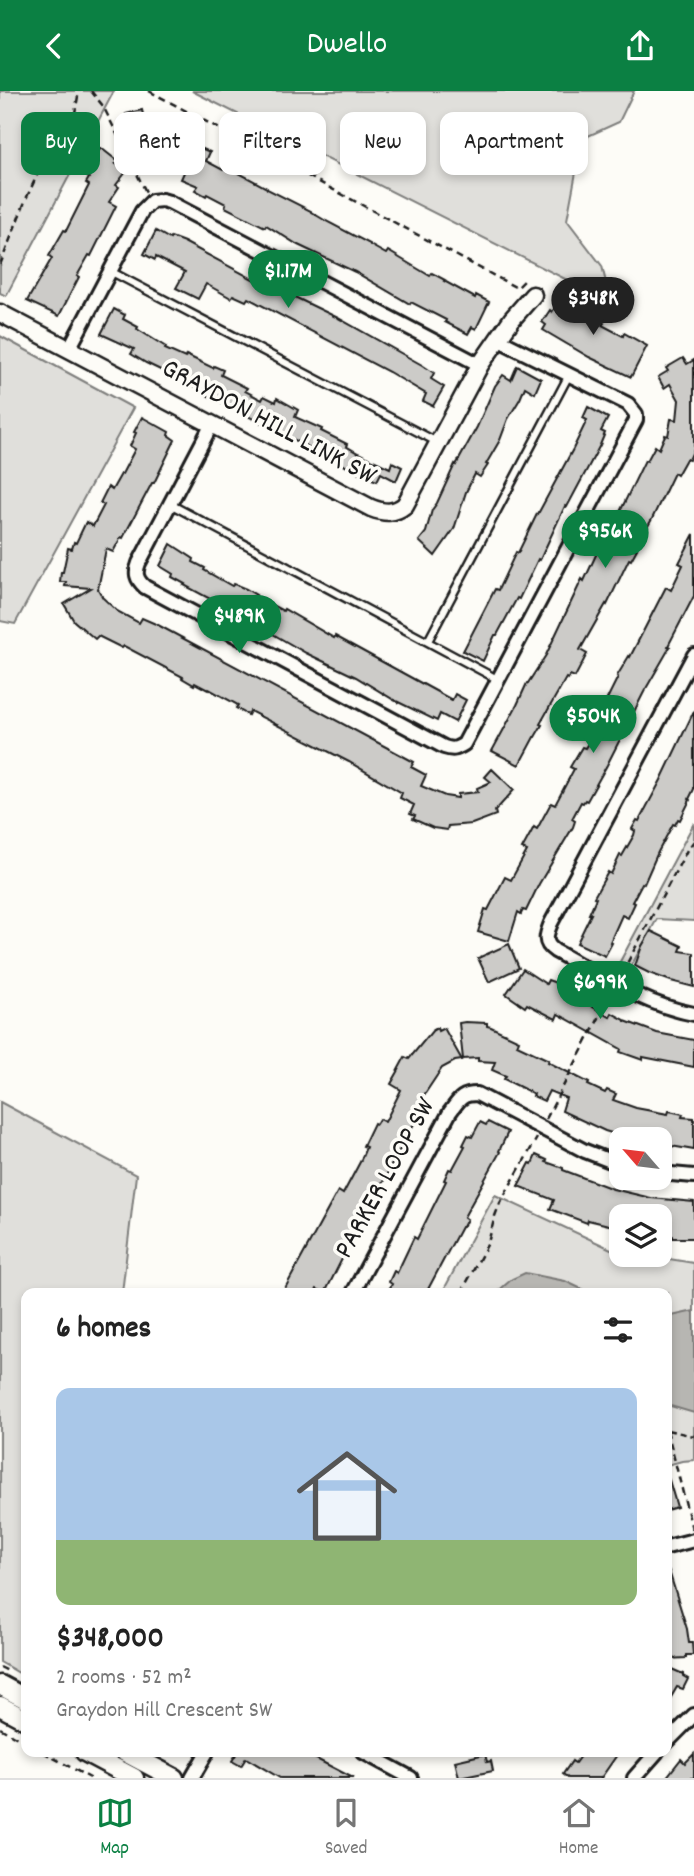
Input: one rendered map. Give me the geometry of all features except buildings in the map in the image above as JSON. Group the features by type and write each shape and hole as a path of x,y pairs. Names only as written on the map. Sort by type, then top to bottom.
{"main road":[{"path":"0,1685 21,1696"},
{"path":"0,1706 21,1717"},
{"path":"94,1757 134,1778"},
{"path":"134,1757 174,1778"}],"street":[{"path":"69,349 142,211 152,201 162,200 480,365"},
{"name":"GRAYDON HILL LINK SW","path":"0,313 381,512 390,513 405,505 480,365 512,319 533,295"},
{"path":"212,424 136,570 139,582 452,750 464,744 636,420 636,414 628,404 497,339"},
{"path":"694,655 551,923 546,940 548,946 555,951 644,999 694,1014"},
{"name":"PARKER LOOP SW","path":"356,1288 450,1112 459,1099 467,1094 477,1094 585,1151 609,1160"},
{"path":"672,1174 694,1176"},
{"path":"672,1546 693,1544"},
{"path":"672,1737 694,1715"},
{"path":"192,1778 203,1757"},
{"path":"372,1757 411,1778"},
{"path":"634,1778 653,1757"}],"lane":[{"path":"110,271 439,443"},
{"path":"428,641 569,375"},
{"path":"170,504 499,680"}],"path":[{"path":"0,265 26,199 75,113 79,91"},
{"path":"91,91 103,106 152,201"},
{"path":"149,91 517,288 525,279"},
{"path":"621,975 694,841"},
{"path":"546,1119 613,992"},
{"path":"464,1288 488,1243 500,1203 537,1137"},
{"path":"672,1431 694,1436"},
{"path":"672,1449 693,1531 693,1544"},
{"path":"0,1728 21,1740"},
{"path":"52,1757 90,1778"}],"shaded area":[{"path":"0,91 114,91 100,118 100,112 21,112 21,175 70,175 6,296 0,293"},
{"path":"192,91 634,91 619,122 588,136 588,112 440,112 440,175 575,175 567,220 602,266 608,291 585,289 359,175 426,175 426,112 340,112 340,166 326,159 326,112 234,112"},
{"path":"0,336 133,408 15,624 0,621"},
{"path":"694,823 694,921 657,919 625,977 615,971"},
{"path":"0,1102 136,1175 123,1288 21,1288 21,1674 0,1662"},
{"path":"495,1195 609,1248 609,1267 672,1267 672,1259 694,1263 694,1460 672,1464 672,1288 445,1288"},
{"path":"525,1273 565,1281 580,1288 502,1288"},
{"path":"694,1311 694,1413 672,1406 672,1316"}]}
